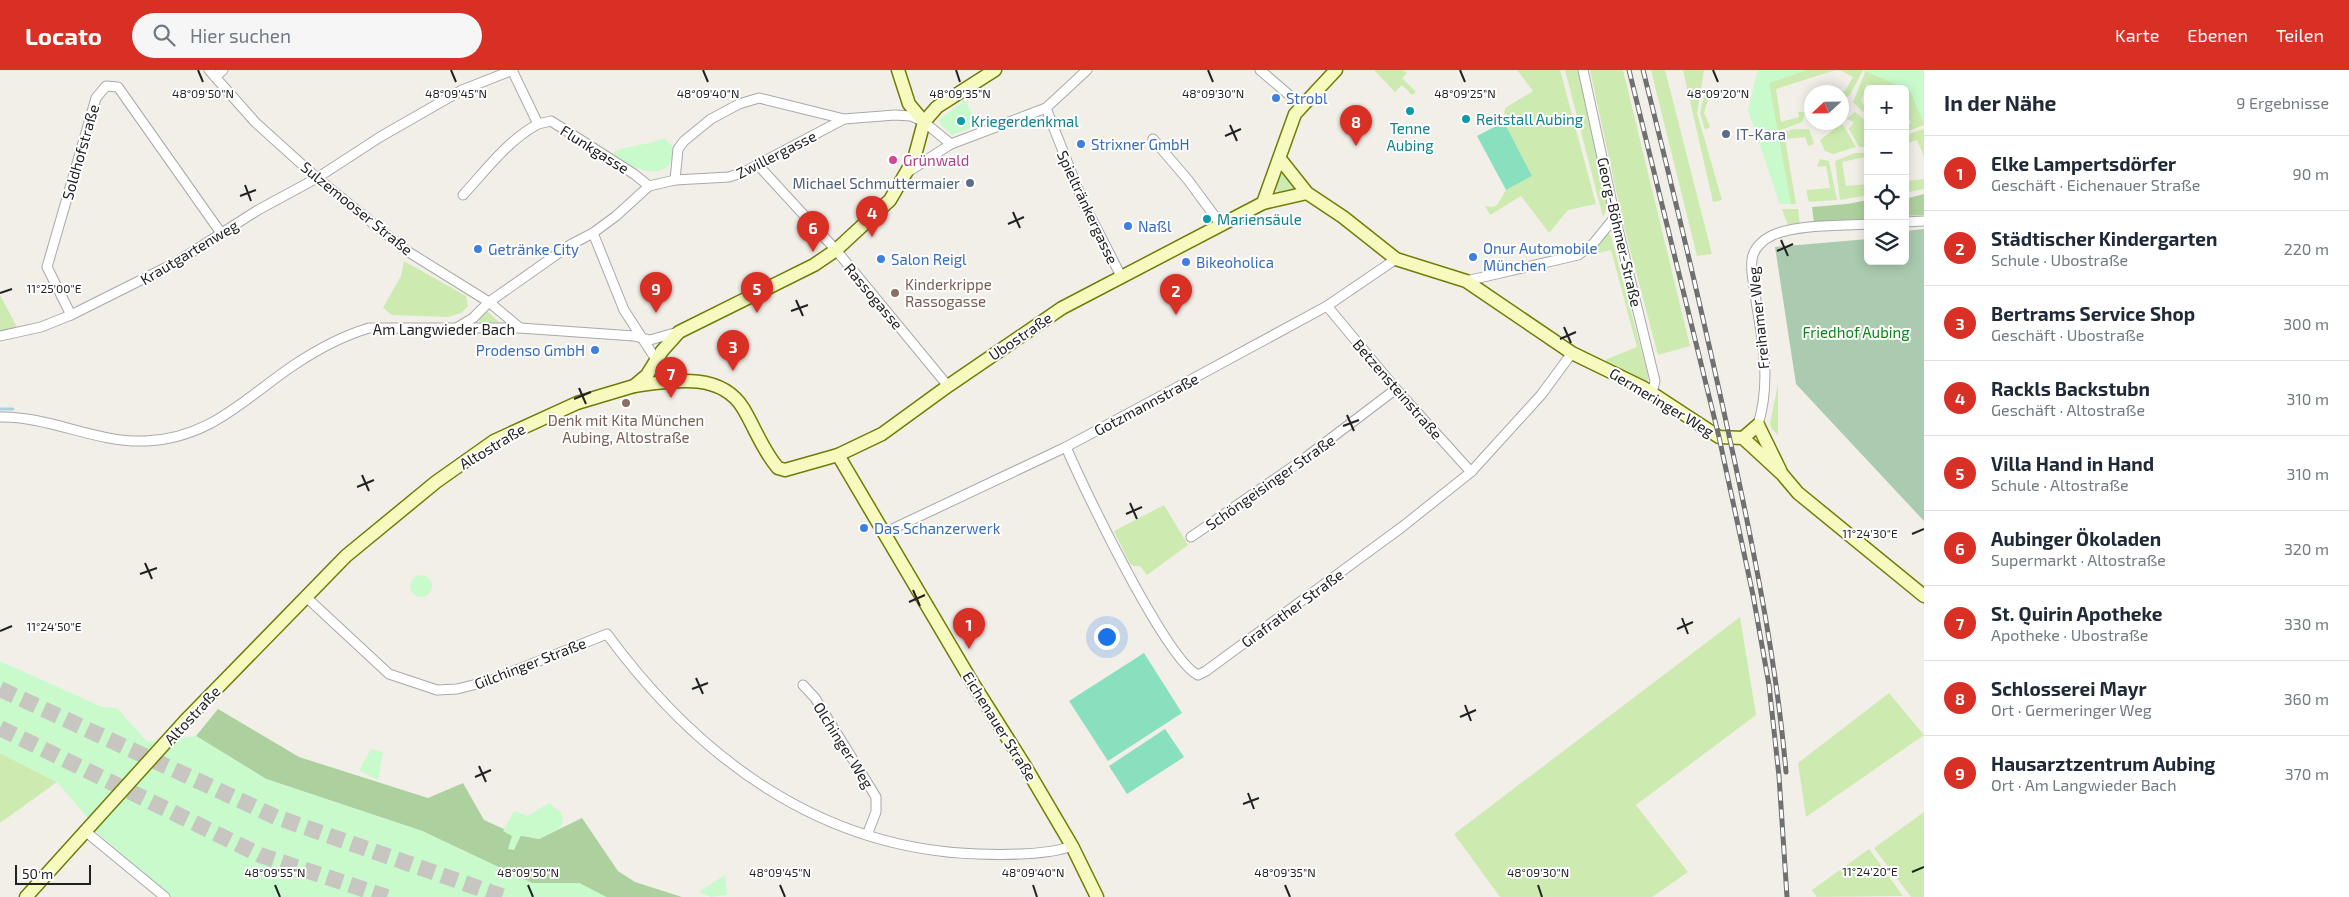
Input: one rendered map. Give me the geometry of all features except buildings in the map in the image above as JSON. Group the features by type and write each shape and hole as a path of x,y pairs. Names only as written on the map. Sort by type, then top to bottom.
{"street":[{"path":"212,73 224,70"},
{"path":"463,195 512,142 522,133 538,124 513,70"},
{"name":"Krautgartenweg","path":"0,336 41,327 71,315 175,263 273,201 317,178 380,137 462,90 513,70"},
{"path":"898,70 909,104 924,122 950,144"},
{"path":"924,122 937,107 995,70"},
{"path":"908,172 950,144 1046,108 1087,70"},
{"path":"1260,70 1302,106"},
{"path":"1263,203 1295,114 1336,70"},
{"name":"Georg-Böhmer-Straße","path":"1583,70 1615,217 1655,381 1652,392"},
{"name":"Sulzemooser Straße","path":"212,73 256,122 317,178 407,251 489,302 520,328"},
{"name":"Soldhofstraße","path":"71,315 47,267 96,98 106,86 118,87 222,233"},
{"path":"674,180 678,149 684,141 711,119 739,104 758,98 844,119 895,115 911,116 924,122"},
{"name":"Spieltränkergasse","path":"1046,108 1083,202 1121,276"},
{"name":"Zwillergasse","path":"649,186 674,180 729,177 844,119"},
{"name":"Flunkgasse","path":"538,124 551,121 634,174 649,186"},
{"name":"Altostraße","path":"26,897 185,721 346,556 421,494 494,441 577,403 634,386 642,380 679,332 814,266 836,250 890,200 908,172 920,144 924,122"},
{"path":"1153,139 1188,180 1222,226"},
{"name":"Germeringer Weg","path":"1280,159 1307,193 1343,217 1396,259 1466,281 1572,353 1652,392 1719,437 1743,438"},
{"name":"Rassogasse","path":"757,164 836,250 948,386"},
{"path":"457,328 473,318 489,302 570,245 616,216 649,186"},
{"path":"1263,203 1307,193"},
{"name":"Ubostraße","path":"634,386 671,381 711,383 724,389 742,406 778,468 785,470 838,454 882,434 1062,308 1263,203"},
{"path":"1466,281 1578,255 1593,244 1615,217"},
{"path":"1909,222 1924,220"},
{"name":"Freihamer Weg","path":"1758,425 1764,402 1765,363 1754,282 1752,259 1754,252 1764,240 1782,232 1864,224"},
{"path":"593,232 624,310 671,381"},
{"name":"Gotzmannstraße","path":"886,532 1066,447 1327,306 1396,259"},
{"name":"Betzensteinstraße","path":"1327,306 1396,389 1471,472"},
{"name":"Am Langwieder Bach","path":"0,417 16,417 98,436 145,441 189,434 230,414 293,366 352,333 369,328 520,328 656,339 679,332"},
{"name":"Grafrather Straße","path":"1066,447 1099,518 1151,613 1186,666 1198,675 1402,527 1471,472 1541,395 1572,353"},
{"name":"Schöngeisinger Straße","path":"1191,537 1301,461 1396,389"},
{"path":"1782,474 1758,425 1743,438 1782,474 1798,493 1924,596"},
{"name":"Eichenauer Straße","path":"838,454 866,505 886,532 972,682 1072,846 1097,897"},
{"name":"Gilchinger Straße","path":"305,596 389,674 437,690 457,689 488,681 607,634 645,682 703,742 775,795 826,821 867,835"},
{"name":"Olchinger Weg","path":"803,685 815,698 876,797 876,812 867,835"},
{"path":"85,831 165,897"},
{"path":"867,835 942,853 1017,854 1072,846"}],"green space":[{"path":"1374,70 1403,70 1407,73 1402,78 1416,92 1412,95 1402,85 1395,92"},
{"path":"1517,70 1560,70 1596,204 1568,210 1549,233 1521,196 1490,215 1485,206 1493,207 1497,205 1506,190 1532,176 1504,122 1505,108 1533,91"},
{"path":"1565,70 1578,70 1608,205 1603,217"},
{"path":"1590,70 1623,70 1690,346 1658,355 1623,223"},
{"path":"1651,70 1665,70 1712,254 1697,256"},
{"path":"1683,70 1704,70 1697,113 1722,200 1713,202"},
{"path":"1758,70 1836,70 1776,89 1781,122 1799,117 1798,112 1804,112 1802,122 1760,138 1748,110"},
{"path":"1758,70 1807,70 1769,83 1791,204 1780,204 1748,110"},
{"path":"1840,70 1863,70 1849,96 1848,85 1853,77"},
{"path":"1863,70 1924,70 1924,124 1909,91 1909,85 1897,85"},
{"path":"1866,70 1924,83 1924,125 1909,131 1909,124 1911,123 1909,119 1909,85 1867,84 1864,85 1861,101 1864,106 1863,112 1853,102"},
{"path":"1705,91 1710,93 1704,113 1710,127 1705,130 1700,113"},
{"path":"965,100 978,125 952,135 941,125 939,120"},
{"path":"1855,112 1864,120 1864,147 1859,147 1849,129 1854,122 1849,120 1849,117"},
{"path":"1504,122 1532,176 1506,190 1477,136"},
{"path":"1793,129 1809,130 1814,144 1808,146 1805,137 1785,139 1796,204 1780,204 1759,141"},
{"path":"1924,129 1924,157 1917,140 1909,143 1909,134"},
{"path":"1833,130 1846,130 1856,147 1833,154 1825,151 1820,140"},
{"path":"664,138 674,148 672,160 667,167 659,171 641,169 614,154 614,152 620,149"},
{"path":"1855,153 1864,153 1864,157 1842,162 1846,186 1864,184 1864,196 1840,200 1835,161"},
{"path":"1820,159 1829,161 1837,200 1809,202 1806,190 1830,188 1826,166 1817,167"},
{"path":"1283,173 1296,189 1279,193 1276,189 1280,176"},
{"path":"1924,179 1924,189 1909,192 1909,181"},
{"path":"1924,194 1924,215 1909,216 1909,198"},
{"path":"1864,201 1864,219 1814,223 1812,207"},
{"path":"1782,209 1798,209 1800,224 1788,225"},
{"name":"Friedhof Aubing","path":"1924,229 1924,521 1796,384 1775,247 1864,239 1864,265 1909,265 1909,231"},
{"path":"1608,233 1611,236 1648,375 1648,380 1644,382 1605,363 1607,359 1637,347 1611,250 1599,253 1593,250"},
{"path":"404,261 466,296 468,306 461,313 448,317 392,315 383,308 401,276"},
{"path":"0,295 18,329 0,332"},
{"path":"487,311 498,321 498,324 480,324 478,319"},
{"path":"1778,384 1778,435 1770,424"},
{"path":"654,430 660,439 647,447 640,435"},
{"path":"1164,505 1188,545 1147,575 1140,566 1130,564 1114,531"},
{"path":"421,575 429,578 432,586 429,594 421,597 413,594 410,586 413,578"},
{"path":"1740,617 1756,715 1636,805 1688,872 1652,897 1500,897 1454,834"},
{"path":"1144,653 1182,713 1108,761 1069,701"},
{"path":"0,661 102,707 117,708 147,742 196,736 266,779 422,831 532,883 579,883 606,897 171,897 97,833 94,825 57,782 0,753"},
{"path":"1889,693 1924,735 1806,817 1798,763"},
{"path":"218,709 299,757 428,798 463,783 484,820 517,835 539,839 582,818 618,871 635,882 682,897 606,897 579,883 532,883 422,831 266,779 196,736"},
{"path":"1165,729 1184,757 1127,794 1109,766"},
{"path":"371,749 383,752 378,780 359,770"},
{"path":"0,753 57,782 0,823"},
{"path":"549,803 561,813 563,822 560,828 539,839 521,835 514,850 508,849 512,836 503,831 514,811 528,816"},
{"path":"1924,812 1924,897 1911,897 1874,848"},
{"path":"1869,849 1903,896 1817,897 1812,890"},
{"path":"725,875 727,895 711,897 699,892"}],"waterway":[{"path":"0,409 13,409"}],"tunnel":[{"path":"0,689 276,817 504,897"},
{"path":"0,728 260,855 387,897"}],"railway":[{"path":"1629,70 1719,437 1753,595 1769,685 1779,776 1787,897"},
{"path":"1643,70 1702,316 1743,502 1772,656 1786,772"}],"place":[{"name":"Strobl","path":"1276,98"},
{"name":"Tenne Aubing","path":"1410,111"},
{"name":"Reitstall Aubing","path":"1466,119"},
{"name":"Kriegerdenkmal","path":"961,121"},
{"name":"IT-Kara","path":"1726,134"},
{"name":"Strixner GmbH","path":"1081,144"},
{"name":"Schlosserei Mayr","path":"1356,146"},
{"name":"Grünwald","path":"893,160"},
{"name":"Michael Schmuttermaier","path":"970,183"},
{"name":"Mariensäule","path":"1207,219"},
{"name":"Naßl","path":"1128,226"},
{"name":"Rackls Backstubn","path":"872,237"},
{"name":"Getränke City","path":"478,249"},
{"name":"Aubinger Ökoladen","path":"813,252"},
{"name":"Onur Automobile München","path":"1473,257"},
{"name":"Salon Reigl","path":"881,259"},
{"name":"Bikeoholica","path":"1186,262"},
{"name":"Kinderkrippe Rassogasse","path":"895,293"},
{"name":"Hausarztzentrum Aubing","path":"656,313"},
{"name":"Villa Hand in Hand","path":"757,313"},
{"name":"Städtischer Kindergarten","path":"1176,315"},
{"name":"Prodenso GmbH","path":"595,350"},
{"name":"Bertrams Service Shop","path":"733,371"},
{"name":"St. Quirin Apotheke","path":"671,398"},
{"name":"Denk mit Kita München Aubing, Altostraße","path":"626,403"},
{"name":"Das Schanzerwerk","path":"864,528"},
{"name":"Elke Lampertsdörfer","path":"969,649"}]}
